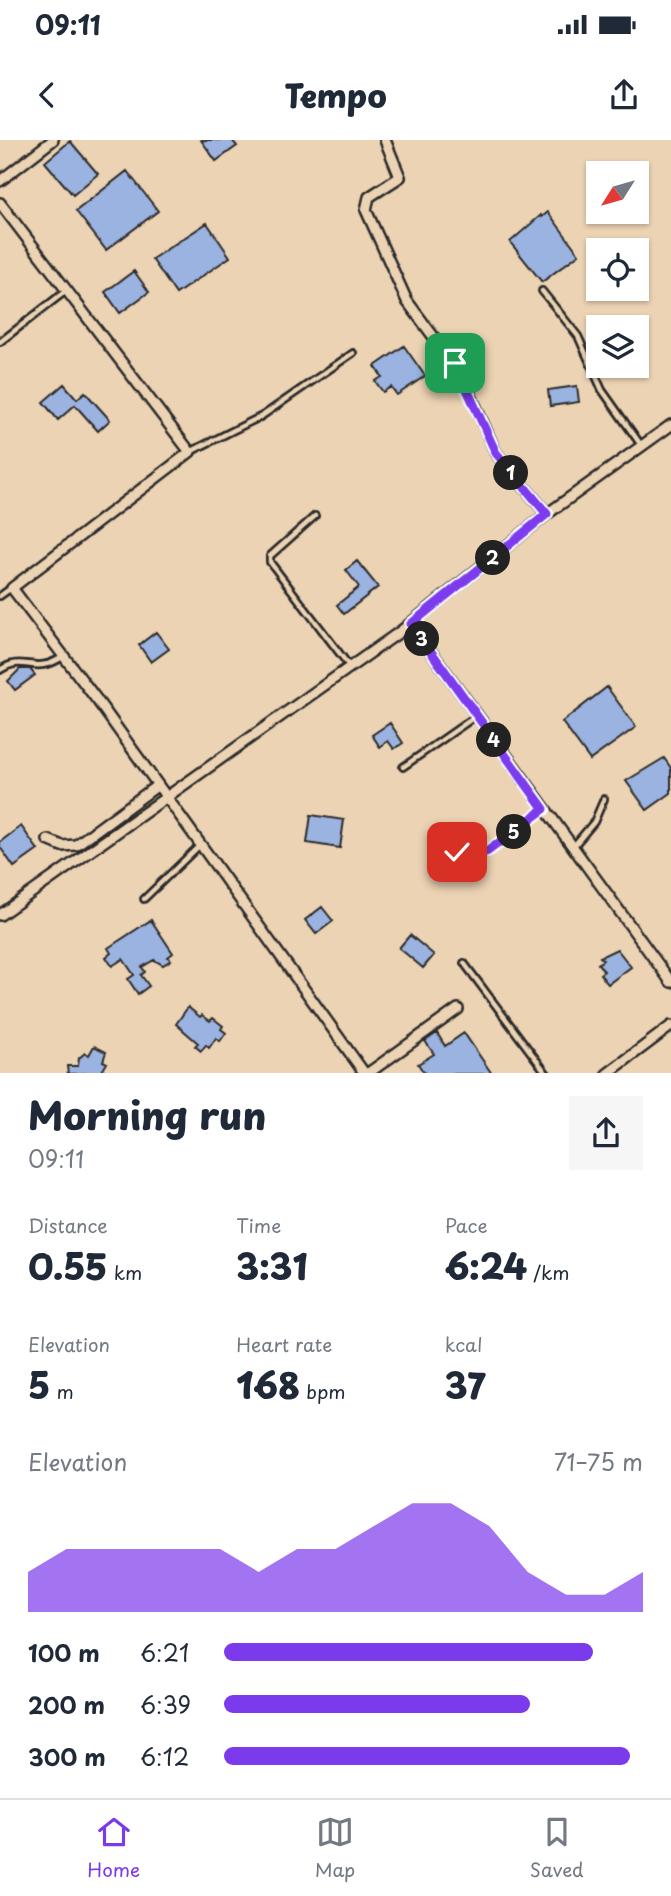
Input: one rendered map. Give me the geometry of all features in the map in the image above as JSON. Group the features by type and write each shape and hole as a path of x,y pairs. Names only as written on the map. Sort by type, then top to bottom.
{"street":[{"path":"0,181 53,140"},
{"path":"385,140 400,177 369,197 366,210 407,301 462,375 496,453 547,514"},
{"path":"0,204 68,289 190,452 12,587 366,1073 458,1009"},
{"path":"0,915 411,624 547,514 671,425"},
{"path":"411,624 671,982"},
{"path":"48,840 62,846 76,845 158,785"},
{"path":"607,1073 671,1026"}],"lane":[{"path":"0,342 68,289"},
{"path":"542,291 578,336 602,390 642,446"},
{"path":"190,452 262,416 353,353"},
{"path":"315,516 270,556 270,562 350,668"},
{"path":"0,596 12,587"},
{"path":"0,670 16,662 48,666 64,656"},
{"path":"403,767 477,716"},
{"path":"572,847 593,822 604,799"},
{"path":"434,837 457,852 483,854 544,809"},
{"path":"144,900 200,844"},
{"path":"464,963 547,1073"}],"building":[{"path":"201,140 232,140 237,146 216,161"},
{"path":"70,141 98,174 73,195 45,162"},
{"path":"127,171 158,211 106,250 76,211"},
{"path":"548,212 579,254 542,282 510,242"},
{"path":"207,223 230,257 176,294 152,259"},
{"path":"134,271 149,292 120,313 105,292"},
{"path":"404,346 425,376 397,395 391,387 383,392 375,381 382,377 375,366"},
{"path":"64,384 77,399 85,392 110,420 98,431 75,405 58,420 43,402"},
{"path":"577,386 579,402 550,406 548,390"},
{"path":"357,561 378,587 344,614 337,605 359,587 346,570"},
{"path":"156,632 169,649 151,662 139,645"},
{"path":"20,669 30,669 35,675 15,690 8,681"},
{"path":"607,687 636,727 590,760 562,722"},
{"path":"390,723 403,743 394,749 388,741 380,747 372,735"},
{"path":"664,758 671,768 671,793 647,810 626,781"},
{"path":"311,815 344,820 340,848 307,843"},
{"path":"21,826 38,850 14,867 0,847 0,842"},
{"path":"322,907 333,921 316,934 305,920"},
{"path":"151,920 173,953 168,957 171,960 163,965 154,960 142,967 145,972 141,975 149,986 138,994 128,979 134,975 123,959 112,966 106,957 111,953 108,948"},
{"path":"410,935 434,955 423,968 399,948"},
{"path":"617,949 631,967 608,984 600,974 604,971 598,964 603,960 600,957"},
{"path":"188,1007 200,1017 202,1015 210,1021 213,1018 223,1026 221,1029 226,1033 220,1041 216,1038 209,1048 206,1045 201,1051 195,1046 198,1043 176,1024"},
{"path":"437,1033 445,1046 464,1033 491,1073 424,1073 418,1064 434,1054 425,1041"},
{"path":"94,1046 106,1052 103,1061 107,1063 101,1073 68,1073 67,1066 78,1066 79,1058 85,1053 89,1055"}],"route":[{"path":"455,363 496,453 547,514 411,624 544,809 483,854 457,852"}]}
